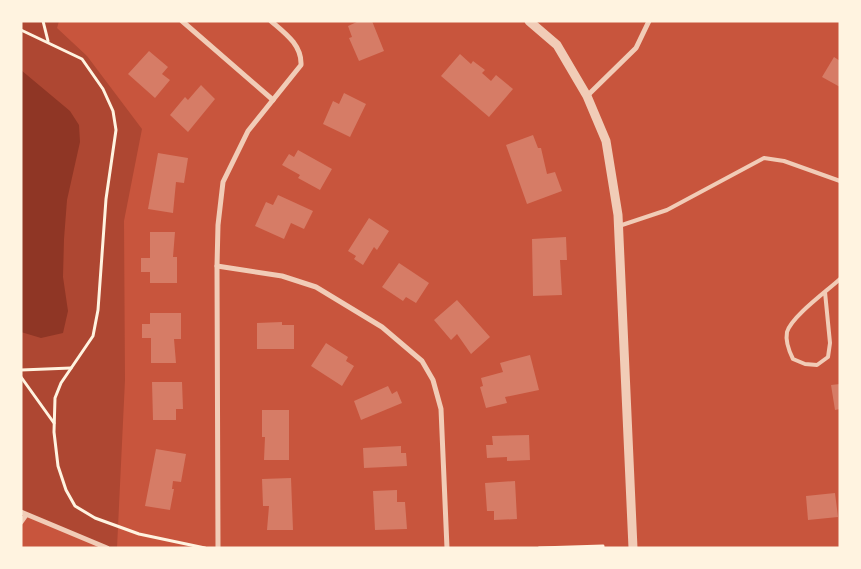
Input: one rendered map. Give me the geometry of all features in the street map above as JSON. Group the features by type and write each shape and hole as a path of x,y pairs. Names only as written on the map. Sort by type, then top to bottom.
{"street":[{"path":"182,21 273,100"},
{"path":"218,548 217,266 218,226 223,182 248,131 298,71 301,56 296,46 271,21"},
{"path":"529,21 557,45 588,96 606,141 619,226 633,548"},
{"path":"588,96 636,48 649,21"},
{"path":"217,266 282,276 316,287 382,327 422,362 433,380 441,409 447,548"},
{"path":"21,522 23,513 107,548"}],"lane":[{"path":"619,226 667,210 764,158 784,161 840,181"},
{"path":"825,292 830,343 828,357 817,365 804,364 793,359 787,346 787,332 796,319 825,292 840,279"}],"path":[{"path":"43,21 48,42"},
{"path":"21,30 82,60 104,88 114,111 116,130 106,199 98,310 93,336 71,368 55,398 54,424 58,466 66,490 75,506 95,518 139,534 205,548"},
{"path":"21,370 71,368"},
{"path":"21,377 54,424"},
{"path":"539,548 603,546 603,548"}],"shaded area":[{"path":"21,21 59,21 57,28 87,56 142,129 124,221 125,380 117,548 107,548 21,512"},
{"path":"21,70 70,111 79,125 80,142 67,200 64,239 63,277 68,311 63,333 41,338 21,332"}],"building":[{"path":"359,21 372,21 384,51 359,61 349,38 352,37 348,26"},
{"path":"149,51 168,67 162,74 170,80 155,98 128,74"},
{"path":"460,54 471,64 473,61 485,70 482,73 491,81 496,75 513,89 489,117 441,76"},
{"path":"834,57 840,61 840,87 822,77"},
{"path":"201,85 215,99 188,132 170,115 185,97 188,100"},
{"path":"344,93 366,104 350,137 323,124 333,101 339,104"},
{"path":"533,135 538,148 541,148 547,174 555,172 562,191 527,204 506,145"},
{"path":"298,150 332,169 320,190 298,178 300,175 282,165 289,154 294,157"},
{"path":"158,153 188,158 184,183 176,182 173,213 148,209"},
{"path":"278,195 313,211 304,229 291,223 284,239 255,226 266,202 273,205"},
{"path":"369,218 389,231 377,250 374,247 363,265 354,259 356,256 348,251"},
{"path":"150,232 175,232 173,257 177,257 177,283 150,283 150,272 141,272 141,258 150,258"},
{"path":"566,237 567,260 560,260 562,295 533,296 532,239"},
{"path":"399,263 429,283 416,303 406,297 403,301 382,287"},
{"path":"457,300 490,337 471,354 457,334 451,340 434,320"},
{"path":"150,313 181,313 181,339 174,339 176,363 151,363 151,338 142,338 142,324 150,324"},
{"path":"282,322 282,325 294,325 294,349 257,349 257,323"},
{"path":"326,343 348,357 346,361 354,366 342,386 311,366"},
{"path":"530,355 539,390 505,397 507,403 486,408 480,387 483,386 481,378 503,372 500,363"},
{"path":"152,382 182,382 183,409 176,409 176,420 153,420"},
{"path":"840,384 840,409 835,410 831,385"},
{"path":"388,386 392,394 397,391 402,403 361,420 354,401"},
{"path":"262,410 289,410 289,460 264,460 265,437 262,437"},
{"path":"529,435 530,460 507,461 507,457 487,458 486,445 493,445 492,436"},
{"path":"401,446 401,453 406,453 407,466 364,468 363,448"},
{"path":"156,449 186,454 181,482 173,481 172,489 174,489 170,510 145,506"},
{"path":"291,478 293,530 267,530 269,506 263,506 262,479"},
{"path":"515,481 517,519 494,520 494,511 487,511 485,483"},
{"path":"397,490 397,502 405,502 407,529 375,530 373,491"},
{"path":"835,493 838,517 808,520 806,496"}]}
